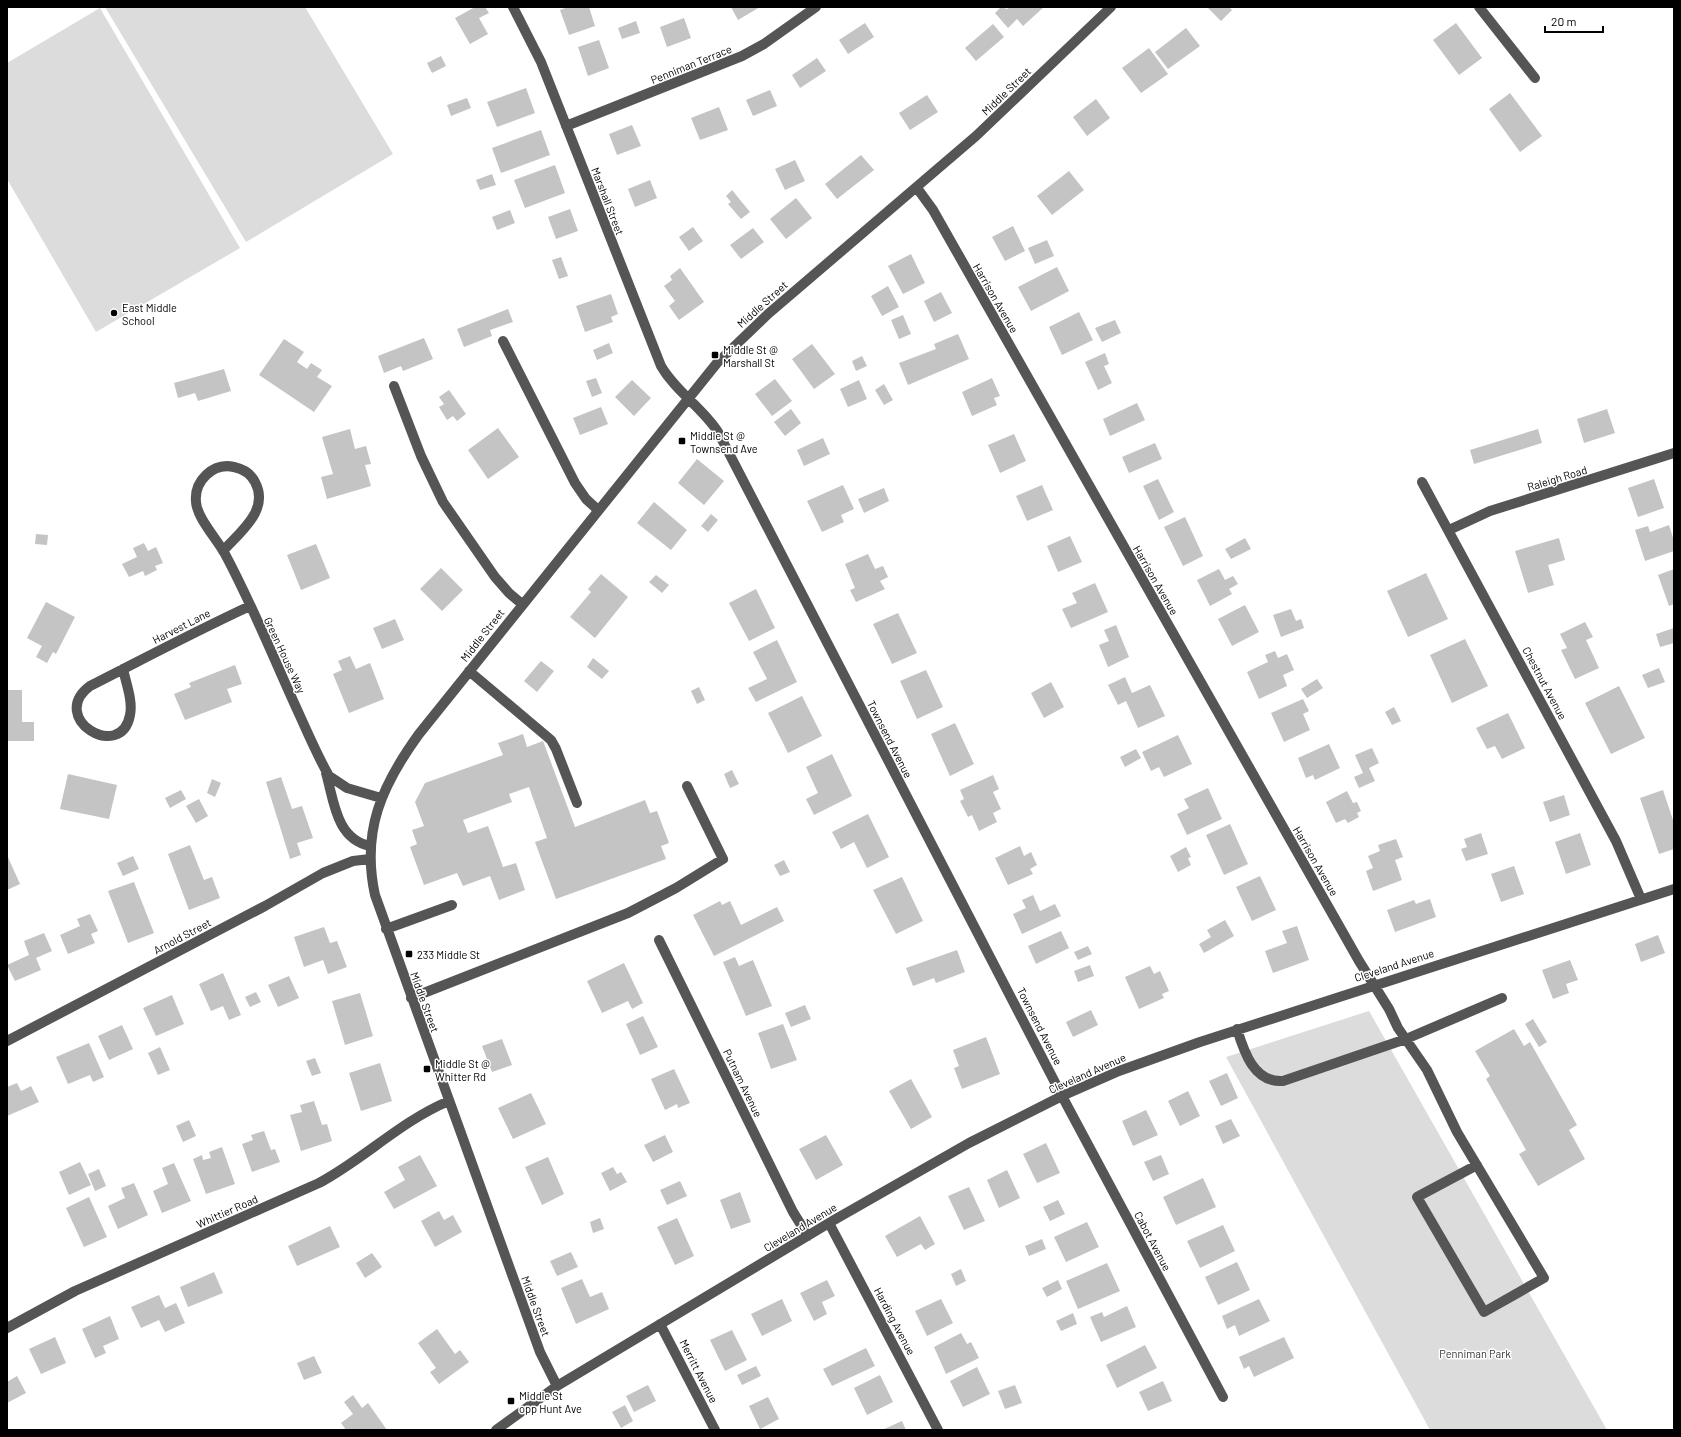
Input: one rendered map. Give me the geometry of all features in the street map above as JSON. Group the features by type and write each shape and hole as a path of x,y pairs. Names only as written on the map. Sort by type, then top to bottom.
{"street":[{"name":"Marshall Street","path":"514,7 541,62 655,355 666,376 688,398"},
{"name":"Penniman Terrace","path":"566,126 742,56 764,44 816,7"},
{"name":"Middle Street","path":"557,1386 540,1352 375,895 370,859 370,846 374,822 381,798 399,762 522,604 717,363 768,314 976,136 1111,7"},
{"path":"1479,7 1534,78"},
{"name":"Harrison Avenue","path":"917,188 937,217 1374,984 1406,1039 1428,1070 1457,1132 1544,1278 1484,1312 1417,1196 1477,1166"},
{"path":"503,341 575,484 586,499 598,510"},
{"path":"394,386 421,456 443,502 495,577 509,593 522,604"},
{"name":"Townsend Avenue","path":"688,398 706,415 718,432 1062,1096"},
{"name":"Raleigh Road","path":"1449,530 1490,511 1674,454"},
{"name":"Green House Way","path":"223,550 255,514 260,498 258,488 253,479 244,471 230,466 220,467 207,474 198,486 196,496 198,511 223,550 325,770"},
{"name":"Chestnut Avenue","path":"1422,482 1616,841 1641,899"},
{"name":"Harvest Lane","path":"123,669 130,705 130,714 127,722 121,730 113,734 104,736 91,732 85,727 78,716 78,707 82,695 90,686 200,629 250,606"},
{"path":"469,672 551,740 577,803"},
{"path":"325,770 329,776 340,785 381,798"},
{"path":"325,770 334,808 346,832 358,842 370,846"},
{"path":"411,998 628,913 671,891 723,859 687,786"},
{"name":"Arnold Street","path":"7,1041 258,910 323,873 348,862 370,859"},
{"name":"Cleveland Avenue","path":"557,1386 830,1223 969,1143 1062,1096 1125,1069 1237,1029 1674,888"},
{"path":"386,929 452,905"},
{"name":"Putnam Avenue","path":"659,940 793,1212 808,1236"},
{"path":"1237,1029 1246,1054 1257,1072 1269,1080 1276,1082 1291,1079 1406,1039 1502,998"},
{"name":"Cabot Avenue","path":"1062,1096 1223,1397"},
{"name":"Whittier Road","path":"7,1328 75,1291 319,1184 420,1116 449,1101"},
{"name":"Harding Avenue","path":"830,1223 938,1430"},
{"name":"Merritt Avenue","path":"660,1324 715,1430"},
{"path":"496,1430 557,1386"}],"green space":[{"path":"105,7 305,7 393,154 246,242"},
{"path":"100,8 240,248 96,332 7,179 7,63"},
{"name":"Penniman Park","path":"1369,1011 1607,1430 1430,1430 1226,1057"}],"building":[{"path":"475,7 485,7 489,13 479,18 488,34 470,44 455,18"},
{"path":"568,7 589,7 595,26 569,35 560,10"},
{"path":"731,7 760,7 738,20"},
{"path":"1001,7 1007,9 1009,7 1044,7 1023,26 1017,19 1008,28 995,13"},
{"path":"1207,7 1229,7 1232,10 1221,21"},
{"path":"684,18 691,38 667,47 660,27"},
{"path":"636,21 640,33 622,39 618,28"},
{"path":"865,23 874,37 848,54 839,40"},
{"path":"1456,23 1482,58 1459,75 1433,40"},
{"path":"993,24 1004,37 976,61 965,48"},
{"path":"1186,28 1200,46 1168,69 1155,52"},
{"path":"599,40 609,68 588,76 578,47"},
{"path":"1149,48 1168,74 1141,93 1122,68"},
{"path":"441,56 446,66 432,73 427,63"},
{"path":"817,58 826,71 800,88 792,75"},
{"path":"526,88 535,113 497,127 487,102"},
{"path":"770,90 777,106 753,116 746,100"},
{"path":"1510,93 1542,136 1520,152 1489,109"},
{"path":"927,95 938,112 910,130 899,113"},
{"path":"467,98 471,108 451,116 447,105"},
{"path":"1096,99 1110,118 1087,136 1073,117"},
{"path":"719,107 728,130 700,140 691,118"},
{"path":"632,125 641,146 617,155 609,134"},
{"path":"541,130 550,155 501,173 492,148"},
{"path":"861,155 874,170 837,199 825,184"},
{"path":"795,160 805,181 785,190 775,169"},
{"path":"555,165 565,193 525,208 514,180"},
{"path":"1069,171 1084,190 1052,215 1037,196"},
{"path":"492,174 496,185 480,190 476,180"},
{"path":"650,180 657,198 635,207 628,189"},
{"path":"732,190 750,212 741,219 728,204 731,202 726,196"},
{"path":"796,198 812,218 786,239 770,219"},
{"path":"570,209 578,231 556,239 548,217"},
{"path":"510,210 515,223 497,230 492,217"},
{"path":"1013,226 1025,251 1005,261 992,237"},
{"path":"693,227 703,241 689,251 679,237"},
{"path":"753,228 764,242 741,259 730,245"},
{"path":"1047,240 1054,256 1035,264 1028,248"},
{"path":"911,254 925,283 903,294 888,266"},
{"path":"561,257 568,276 559,279 552,260"},
{"path":"1057,267 1069,291 1031,311 1018,287"},
{"path":"680,268 704,302 679,320 669,306 675,301 664,286 672,280 670,276"},
{"path":"888,286 899,307 882,316 871,296"},
{"path":"941,292 952,313 934,322 924,301"},
{"path":"611,294 618,314 611,317 613,322 585,332 576,306"},
{"path":"508,309 513,322 490,330 492,336 464,347 457,329"},
{"path":"1079,312 1093,340 1062,355 1049,327"},
{"path":"903,315 911,334 899,339 891,320"},
{"path":"1115,320 1121,333 1102,342 1095,328"},
{"path":"958,334 969,359 908,385 899,363 936,349 934,344"},
{"path":"424,338 433,359 403,371 401,366 384,373 378,356"},
{"path":"284,339 304,352 297,362 307,369 311,363 322,370 317,377 332,386 314,412 259,375"},
{"path":"609,343 613,353 597,360 593,350"},
{"path":"812,344 835,374 814,389 792,359"},
{"path":"1105,353 1109,364 1104,366 1112,383 1098,390 1085,362"},
{"path":"862,356 867,366 856,371 852,361"},
{"path":"224,369 231,391 198,401 195,393 178,398 174,383"},
{"path":"596,378 602,393 592,397 586,381"},
{"path":"992,378 1000,396 994,398 997,405 972,416 962,392"},
{"path":"775,379 792,401 772,416 755,394"},
{"path":"632,380 651,398 634,416 615,397"},
{"path":"859,380 867,399 848,407 840,389"},
{"path":"884,384 893,400 884,405 875,390"},
{"path":"449,390 466,414 457,421 453,416 447,420 439,407 444,404 439,397"},
{"path":"1137,403 1145,420 1110,436 1103,419"},
{"path":"601,407 608,424 580,435 573,418"},
{"path":"791,409 801,423 785,436 774,422"},
{"path":"1607,409 1615,433 1584,443 1577,419"},
{"path":"498,428 519,457 488,479 468,450"},
{"path":"350,429 355,449 366,446 371,464 365,465 371,486 327,499 321,477 333,474 322,437"},
{"path":"1538,429 1542,443 1474,464 1470,450"},
{"path":"1014,434 1026,461 1000,473 988,445"},
{"path":"823,438 830,454 804,466 797,450"},
{"path":"1155,443 1162,459 1129,473 1122,457"},
{"path":"697,459 724,481 704,505 678,483"},
{"path":"1158,479 1174,512 1159,520 1143,486"},
{"path":"1654,479 1664,508 1638,517 1628,488"},
{"path":"843,485 854,509 841,515 844,522 822,532 807,501"},
{"path":"1042,485 1053,510 1027,521 1016,496"},
{"path":"884,488 889,501 864,513 858,499"},
{"path":"654,502 687,530 671,550 637,523"},
{"path":"711,514 718,520 708,532 701,526"},
{"path":"1185,517 1203,556 1183,566 1164,527"},
{"path":"1669,525 1674,541 1674,551 1645,561 1635,530 1648,526 1650,532"},
{"path":"36,534 48,535 47,545 35,544"},
{"path":"1070,536 1082,562 1058,572 1047,546"},
{"path":"1245,538 1251,549 1231,559 1225,549"},
{"path":"1559,538 1565,560 1548,565 1554,585 1528,593 1515,551"},
{"path":"144,543 148,551 156,547 163,563 155,566 157,570 145,576 143,571 129,577 122,564 137,557 133,548"},
{"path":"316,544 330,578 301,590 287,555"},
{"path":"868,554 875,569 883,566 888,577 880,581 885,589 856,602 850,590 855,588 845,564"},
{"path":"441,568 463,590 442,611 420,589"},
{"path":"1219,569 1225,580 1233,576 1238,584 1229,589 1232,594 1210,606 1197,580"},
{"path":"1674,569 1674,604 1669,606 1658,575"},
{"path":"1426,573 1448,619 1408,637 1387,591"},
{"path":"601,574 628,597 595,638 570,617 591,592 588,589"},
{"path":"656,575 669,585 662,593 649,582"},
{"path":"1095,583 1108,612 1071,628 1062,609 1077,603 1072,593"},
{"path":"756,589 775,628 749,641 729,603"},
{"path":"46,602 75,617 56,654 53,652 47,663 36,657 42,646 27,638"},
{"path":"1245,605 1259,632 1232,646 1218,619"},
{"path":"1291,609 1296,621 1301,619 1304,628 1281,637 1273,615"},
{"path":"898,613 917,653 892,664 873,624"},
{"path":"395,619 404,640 382,649 373,628"},
{"path":"1585,622 1593,637 1586,640 1599,668 1575,679 1561,650 1567,648 1560,634"},
{"path":"1116,625 1129,657 1108,667 1099,645 1109,641 1104,630"},
{"path":"1674,628 1674,643 1660,647 1656,634"},
{"path":"1465,639 1488,686 1452,703 1430,655"},
{"path":"777,640 797,682 756,702 748,688 767,679 753,652"},
{"path":"1275,651 1278,658 1287,654 1294,670 1283,675 1287,686 1259,699 1247,672 1268,662 1265,655"},
{"path":"350,656 356,669 370,663 384,699 349,713 333,674 342,670 338,661"},
{"path":"593,658 609,671 602,679 587,667"},
{"path":"541,661 554,671 537,692 524,681"},
{"path":"235,665 242,684 227,689 232,702 185,720 174,694 191,687 189,683"},
{"path":"1659,668 1665,682 1648,688 1642,675"},
{"path":"926,670 943,707 917,719 900,681"},
{"path":"1125,677 1132,693 1150,685 1165,716 1138,728 1126,701 1118,705 1108,685"},
{"path":"1317,679 1323,688 1307,698 1301,689"},
{"path":"1051,682 1064,707 1044,718 1031,693"},
{"path":"1619,686 1645,738 1611,754 1585,703"},
{"path":"699,687 705,700 697,704 691,691"},
{"path":"7,690 22,690 22,722 34,722 34,741 7,741"},
{"path":"802,696 822,736 788,753 768,713"},
{"path":"1303,699 1309,711 1303,714 1310,730 1284,742 1271,713"},
{"path":"1394,707 1401,721 1392,725 1385,712"},
{"path":"1508,713 1525,748 1502,759 1495,746 1487,749 1476,728"},
{"path":"955,723 974,764 950,776 931,734"},
{"path":"523,734 527,747 543,741 575,827 645,800 650,813 657,811 669,843 661,846 666,859 556,899 535,842 547,838 529,787 509,794 512,802 463,820 468,833 488,826 503,867 516,863 525,890 499,900 490,876 463,886 457,873 424,885 410,847 417,844 412,830 424,826 415,802 425,783 503,755 498,743"},
{"path":"1178,735 1192,764 1164,777 1159,767 1151,771 1142,752"},
{"path":"1329,744 1340,768 1315,780 1313,775 1306,778 1298,758"},
{"path":"1372,748 1379,763 1369,768 1375,781 1359,788 1354,777 1363,773 1355,755"},
{"path":"1136,749 1141,758 1125,767 1120,757"},
{"path":"832,754 852,796 814,815 806,799 818,793 806,767"},
{"path":"732,770 739,784 730,788 724,774"},
{"path":"68,774 117,785 109,819 60,809"},
{"path":"993,775 999,789 993,792 1001,809 993,813 997,822 979,831 972,815 968,817 960,801 964,799 960,790"},
{"path":"281,777 292,809 302,806 313,838 297,843 301,855 290,859 266,782"},
{"path":"212,779 221,783 215,797 207,793"},
{"path":"1208,788 1222,819 1187,835 1177,814 1189,808 1184,799"},
{"path":"181,790 186,799 170,808 165,798"},
{"path":"1663,790 1674,823 1674,849 1659,854 1640,798"},
{"path":"1347,791 1353,803 1357,802 1361,811 1357,813 1359,817 1348,823 1345,819 1336,823 1326,802"},
{"path":"1564,795 1570,815 1550,822 1543,802"},
{"path":"199,799 208,816 196,823 186,806"},
{"path":"868,814 889,857 867,868 854,842 841,849 832,832"},
{"path":"1230,824 1248,864 1224,875 1206,835"},
{"path":"1481,833 1488,854 1466,861 1461,849 1467,847 1464,839"},
{"path":"1580,833 1591,865 1566,874 1555,842"},
{"path":"1396,839 1403,857 1395,860 1402,880 1373,891 1366,871 1373,868 1368,856 1380,851 1378,845"},
{"path":"190,845 204,880 212,877 220,898 189,910 168,854"},
{"path":"1020,846 1024,856 1031,852 1037,865 1030,869 1033,874 1008,885 995,858"},
{"path":"1186,847 1191,857 1188,858 1191,865 1178,872 1170,856"},
{"path":"7,855 20,884 7,890"},
{"path":"133,856 139,869 123,876 117,863"},
{"path":"784,860 790,872 780,876 774,865"},
{"path":"1514,866 1524,894 1501,902 1491,874"},
{"path":"1260,876 1276,910 1252,921 1236,887"},
{"path":"902,877 923,921 896,934 873,890"},
{"path":"134,882 154,933 128,943 108,891"},
{"path":"1033,895 1040,911 1055,904 1061,916 1022,934 1013,914 1026,908 1022,900"},
{"path":"1430,899 1436,917 1395,932 1387,910 1414,900 1416,904"},
{"path":"720,901 722,905 730,901 741,925 777,907 784,921 714,956 693,915"},
{"path":"90,914 98,931 91,934 95,943 68,954 60,935 80,926 77,919"},
{"path":"1225,920 1234,936 1204,953 1199,944 1211,937 1207,930"},
{"path":"1297,926 1309,960 1273,973 1265,951 1287,943 1282,931"},
{"path":"324,927 330,943 337,941 347,967 328,974 323,960 304,967 294,937"},
{"path":"1061,931 1069,948 1036,964 1028,946"},
{"path":"44,933 52,951 36,958 41,970 15,981 7,965 29,955 24,941"},
{"path":"1658,935 1665,953 1641,962 1635,944"},
{"path":"1088,946 1092,954 1078,960 1074,952"},
{"path":"957,950 965,972 936,983 934,978 913,986 906,968"},
{"path":"735,957 739,966 753,960 772,1006 746,1016 723,962"},
{"path":"1570,960 1578,980 1566,984 1569,993 1553,999 1542,970"},
{"path":"624,963 643,1003 632,1009 628,1001 602,1013 587,981"},
{"path":"1090,965 1094,976 1078,982 1074,971"},
{"path":"1150,966 1154,974 1160,971 1169,991 1162,994 1164,998 1139,1009 1125,977"},
{"path":"223,973 241,1015 229,1020 223,1006 211,1011 199,984"},
{"path":"289,976 299,998 278,1007 268,985"},
{"path":"256,992 261,1002 250,1007 245,997"},
{"path":"360,993 373,1036 345,1045 332,1001"},
{"path":"172,995 184,1024 156,1036 143,1008"},
{"path":"805,1005 811,1019 791,1027 785,1013"},
{"path":"1091,1010 1098,1025 1073,1037 1066,1022"},
{"path":"643,1016 658,1047 640,1055 626,1024"},
{"path":"1533,1019 1547,1042 1539,1047 1525,1024"},
{"path":"783,1024 797,1060 771,1069 758,1033"},
{"path":"122,1025 133,1049 109,1060 98,1036"},
{"path":"1514,1029 1524,1046 1530,1042 1577,1125 1569,1130 1585,1159 1538,1186 1519,1154 1526,1150 1486,1079 1490,1076 1475,1051"},
{"path":"986,1037 1000,1074 962,1089 954,1068 959,1066 953,1050"},
{"path":"502,1039 512,1065 492,1072 482,1046"},
{"path":"89,1043 104,1077 93,1082 90,1075 68,1084 56,1057"},
{"path":"160,1047 170,1070 158,1075 148,1053"},
{"path":"315,1058 321,1073 312,1076 306,1061"},
{"path":"380,1063 392,1101 361,1111 349,1073"},
{"path":"674,1069 690,1103 678,1108 677,1104 665,1110 651,1079"},
{"path":"1227,1073 1238,1098 1221,1106 1209,1081"},
{"path":"911,1079 932,1117 911,1129 889,1091"},
{"path":"17,1083 21,1091 31,1086 39,1102 7,1116 7,1087"},
{"path":"1188,1091 1200,1116 1180,1126 1168,1101"},
{"path":"531,1093 546,1124 513,1139 498,1108"},
{"path":"314,1101 322,1125 327,1124 332,1141 301,1151 290,1115 302,1112 300,1105"},
{"path":"1146,1110 1158,1135 1133,1146 1122,1121"},
{"path":"1231,1119 1240,1136 1223,1144 1215,1126"},
{"path":"189,1120 196,1136 183,1142 176,1126"},
{"path":"264,1131 271,1150 275,1149 280,1162 252,1172 242,1144 253,1140 251,1135"},
{"path":"665,1135 673,1152 653,1162 644,1145"},
{"path":"826,1135 843,1165 816,1180 799,1149"},
{"path":"1046,1143 1060,1173 1037,1183 1023,1154"},
{"path":"222,1147 235,1184 206,1194 193,1159 202,1155 203,1160 211,1158 209,1152"},
{"path":"420,1155 437,1186 394,1209 384,1192 405,1180 398,1167"},
{"path":"1161,1155 1169,1174 1153,1181 1144,1162"},
{"path":"548,1157 564,1194 542,1205 525,1167"},
{"path":"80,1162 91,1185 69,1195 59,1172"},
{"path":"174,1163 191,1201 162,1213 153,1191 168,1184 162,1168"},
{"path":"613,1167 617,1174 621,1172 627,1182 610,1191 601,1173"},
{"path":"99,1169 106,1186 95,1191 88,1174"},
{"path":"1007,1170 1020,1198 999,1208 987,1180"},
{"path":"1203,1178 1216,1207 1176,1225 1163,1197"},
{"path":"680,1181 687,1196 667,1205 660,1190"},
{"path":"134,1183 148,1215 118,1229 108,1206 125,1198 121,1188"},
{"path":"969,1187 985,1221 964,1230 948,1196"},
{"path":"740,1192 751,1222 731,1229 720,1200"},
{"path":"89,1197 107,1237 84,1247 66,1208"},
{"path":"1058,1200 1065,1214 1050,1221 1043,1207"},
{"path":"439,1211 444,1220 453,1215 462,1232 435,1247 421,1221"},
{"path":"920,1216 935,1244 925,1250 921,1244 897,1257 885,1236"},
{"path":"600,1218 604,1229 593,1233 590,1222"},
{"path":"677,1218 694,1256 675,1265 657,1227"},
{"path":"1087,1222 1099,1247 1066,1262 1054,1237"},
{"path":"1223,1225 1235,1251 1200,1268 1187,1241"},
{"path":"330,1226 340,1247 297,1266 288,1246"},
{"path":"1042,1239 1046,1249 1029,1256 1025,1246"},
{"path":"571,1252 578,1267 557,1276 550,1261"},
{"path":"372,1253 382,1267 365,1278 356,1263"},
{"path":"1237,1262 1250,1290 1218,1305 1205,1277"},
{"path":"1107,1263 1120,1291 1078,1309 1066,1281"},
{"path":"961,1269 966,1281 956,1286 951,1274"},
{"path":"214,1272 223,1293 188,1307 180,1287"},
{"path":"582,1279 590,1297 602,1292 609,1309 576,1324 561,1288"},
{"path":"827,1280 835,1296 822,1302 827,1314 814,1321 800,1293"},
{"path":"1058,1280 1062,1289 1047,1297 1042,1288"},
{"path":"159,1295 165,1308 176,1303 185,1323 165,1332 159,1320 141,1328 131,1307"},
{"path":"782,1299 792,1321 762,1336 751,1314"},
{"path":"941,1299 953,1323 927,1336 915,1311"},
{"path":"1259,1299 1270,1321 1239,1336 1235,1325 1227,1329 1222,1316"},
{"path":"1127,1306 1136,1327 1101,1342 1090,1317 1102,1312 1104,1317"},
{"path":"1073,1313 1077,1324 1061,1331 1056,1321"},
{"path":"110,1316 119,1339 103,1346 106,1353 95,1358 82,1329"},
{"path":"437,1329 455,1354 460,1350 469,1362 439,1384 430,1372 436,1368 418,1343"},
{"path":"732,1330 747,1360 725,1371 710,1340"},
{"path":"961,1333 967,1344 971,1342 979,1358 946,1374 934,1347"},
{"path":"55,1337 66,1363 41,1374 29,1349"},
{"path":"1284,1337 1294,1358 1254,1377 1249,1366 1244,1369 1239,1357"},
{"path":"1145,1345 1157,1368 1117,1388 1106,1365"},
{"path":"866,1348 875,1366 832,1386 823,1369"},
{"path":"314,1356 322,1373 304,1380 297,1363"},
{"path":"756,1366 761,1376 742,1385 737,1375"},
{"path":"977,1367 990,1394 963,1407 950,1381"},
{"path":"880,1375 893,1402 867,1415 854,1388"},
{"path":"17,1376 26,1393 7,1403 7,1382"},
{"path":"1163,1381 1172,1401 1148,1411 1139,1392"},
{"path":"648,1385 656,1401 634,1412 626,1396"},
{"path":"1015,1385 1022,1403 1005,1409 998,1391"},
{"path":"353,1395 362,1408 368,1403 387,1430 346,1430 341,1423 353,1414 344,1402"},
{"path":"768,1397 779,1419 760,1429 749,1406"},
{"path":"625,1405 633,1421 621,1428 612,1412"},
{"path":"902,1421 906,1430 882,1430"}],"place":[{"name":"East Middle School","path":"114,313"},
{"name":"Middle St @ Marshall St","path":"715,355"},
{"name":"Middle St @ Townsend Ave","path":"682,441"},
{"name":"233 Middle St","path":"409,954"},
{"name":"Middle St @ Whitter Rd","path":"427,1069"},
{"name":"Middle St opp Hunt Ave","path":"511,1401"}]}
